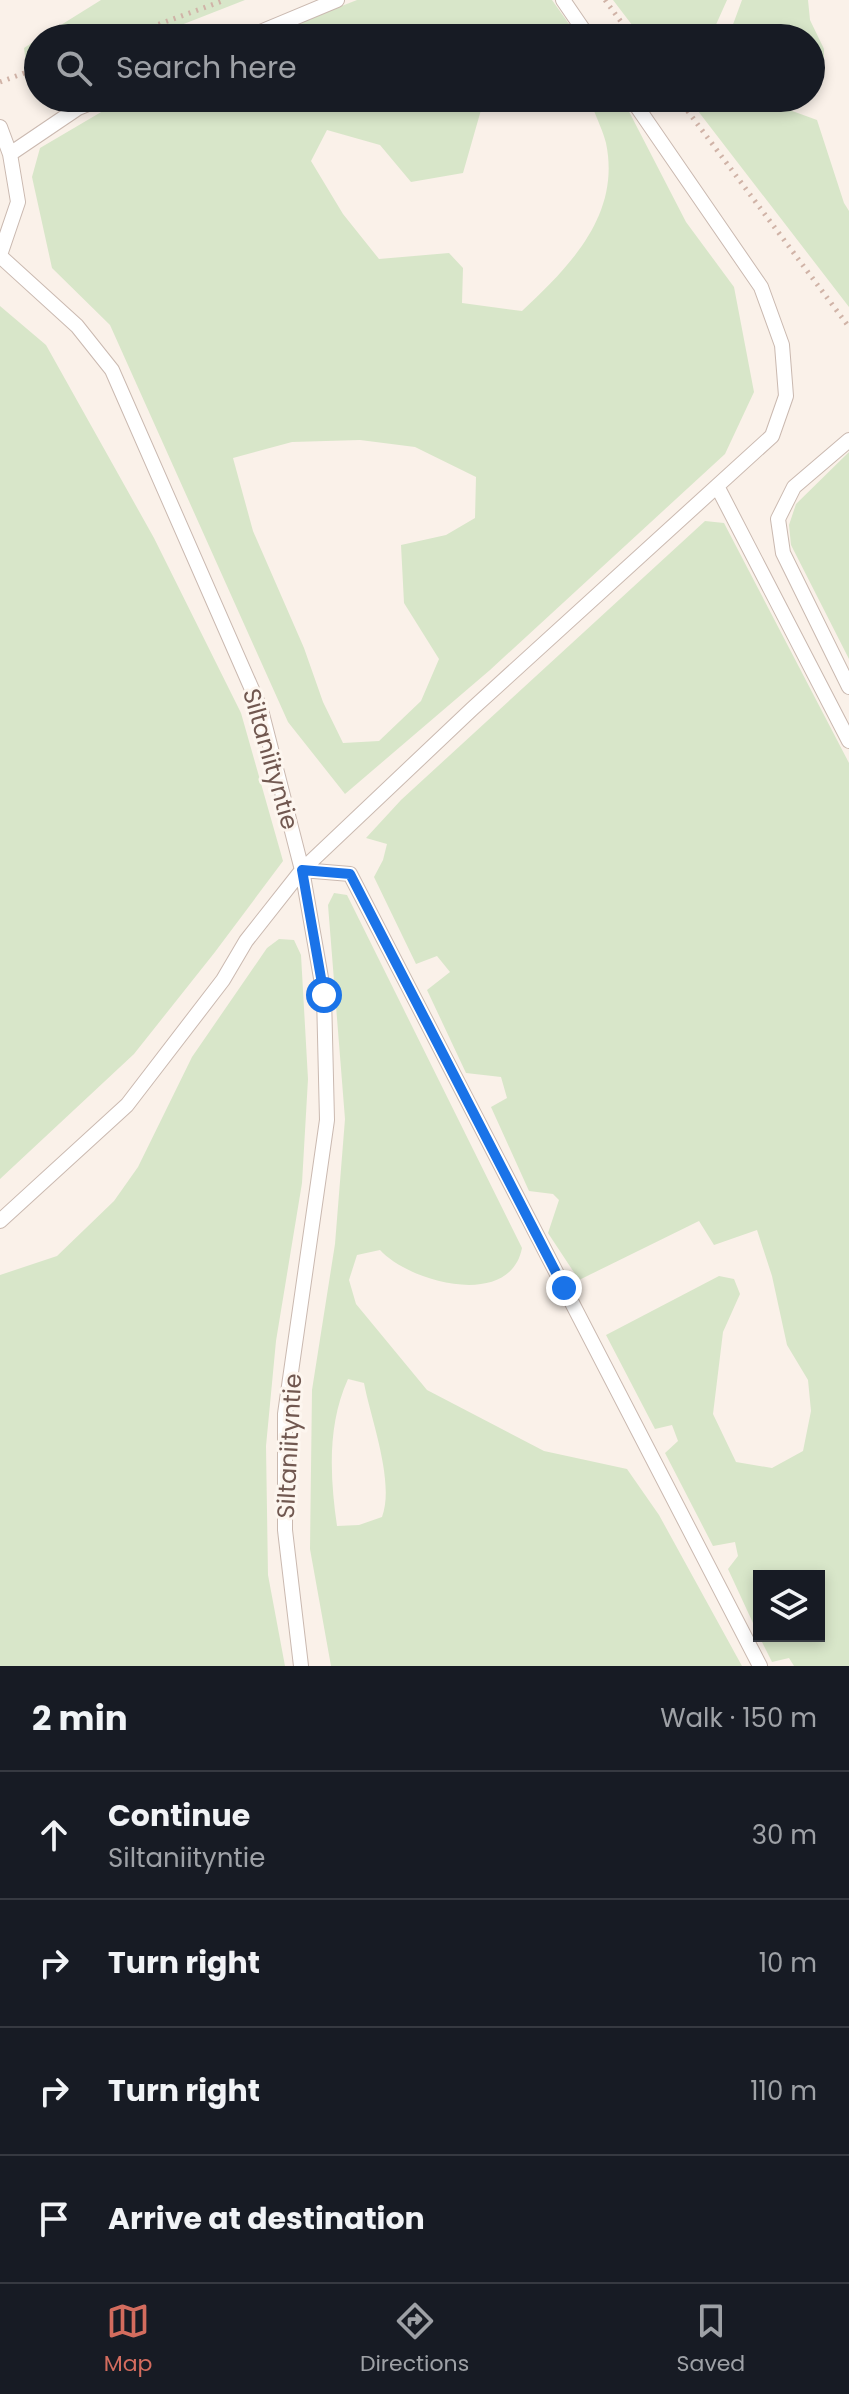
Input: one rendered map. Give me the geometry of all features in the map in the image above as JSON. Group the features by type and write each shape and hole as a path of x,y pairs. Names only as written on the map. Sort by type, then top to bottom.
{"lane":[{"path":"280,24 337,0"},
{"path":"563,0 579,24"},
{"path":"10,154 72,112"},
{"path":"0,1221 127,1105 223,980 246,941 302,870 472,709 772,436 786,396 782,345 761,287 641,112"},
{"path":"0,127 10,154 18,202 0,256"},
{"name":"Siltaniityntie","path":"0,256 77,326 112,370 261,710 302,870 324,995 327,1120 285,1414 285,1530 301,1666"},
{"path":"849,440 794,487 778,519 783,553 849,687"},
{"path":"717,486 849,741"},
{"path":"302,870 350,874 760,1666"}],"path":[{"path":"159,24 225,0"},
{"path":"605,0 623,24"},
{"path":"0,82 24,73"},
{"path":"688,112 849,327"}],"green space":[{"path":"101,0 245,0 184,24 62,24"},
{"path":"357,0 552,0 569,24 296,24"},
{"path":"613,0 727,0 716,24 631,24"},
{"path":"742,0 808,0 812,24 733,24"},
{"path":"101,112 480,112 463,173 411,182 380,145 327,130 311,161 343,214 379,259 449,253 463,268 462,303 522,311 574,257 599,216 609,169 606,143 594,112 629,112 686,222 734,287 754,392 725,454 490,670 345,794 288,722 110,325 52,268 32,177 40,148","holes":["360,440 415,447 476,477 475,518 446,535 401,545 404,603 439,659 421,701 379,741 343,743 253,531 233,458 292,442"]},
{"path":"699,112 795,112 817,120 849,211 849,307"},
{"path":"0,306 46,345 154,538 241,713 283,861 134,1054 0,1179"},
{"path":"849,452 849,659 791,545 789,525 796,504"},
{"path":"705,521 724,523 849,763 849,1666 794,1666 789,1658 772,1662 762,1642 825,1642 825,1570 753,1570 753,1623 728,1569 738,1556 735,1542 713,1546 665,1453 678,1441 672,1425 655,1429 606,1335 719,1276 734,1279 740,1294 723,1332 713,1414 736,1462 772,1468 803,1451 811,1411 808,1380 787,1345 772,1276 757,1230 714,1245 699,1221 579,1280 548,1233 559,1200 553,1194 529,1191 491,1107 507,1098 501,1077 466,1073 427,990 450,972 437,956 416,964 374,877 387,844 366,838 401,800"},
{"path":"334,893 347,895 522,1248 514,1267 499,1279 479,1284 435,1280 394,1262 380,1250 357,1255 349,1280 356,1304 427,1390 544,1451 627,1469 659,1515 742,1666 331,1666 310,1549 312,1390 335,1244 345,1119 328,905","holes":["348,1379 364,1383 384,1469 385,1503 382,1517 359,1525 337,1526 332,1470 336,1414"]},
{"path":"279,939 294,940 301,955 308,1079 302,1183 276,1341 266,1446 268,1575 285,1666 0,1666 0,1275 57,1256 114,1201 138,1167 192,1057 267,948"}],"route":[{"path":"324,995 302,870 350,874 564,1288"}]}
